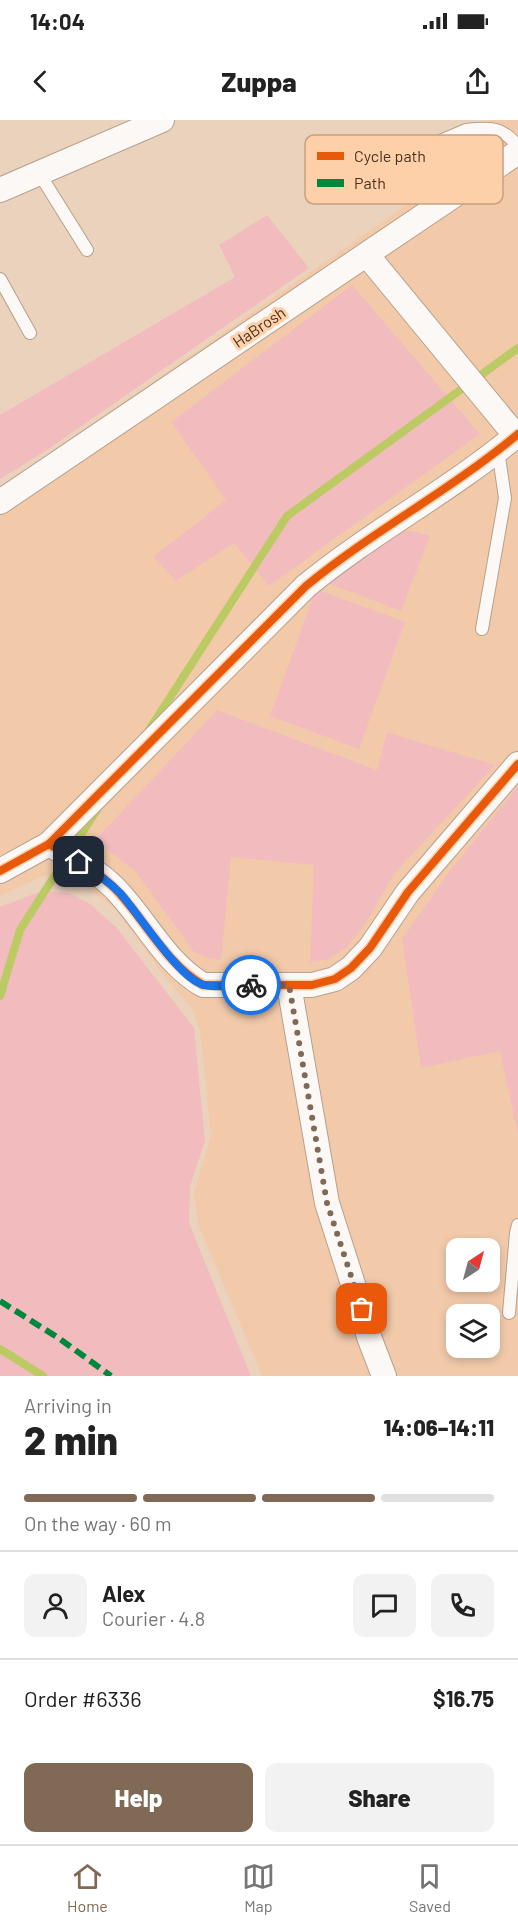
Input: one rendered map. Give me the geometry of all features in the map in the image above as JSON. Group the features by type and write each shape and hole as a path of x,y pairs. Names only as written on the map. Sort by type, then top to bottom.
{"street":[{"path":"0,190 162,120"},
{"name":"HaBrosh","path":"503,162 518,152"},
{"name":"HaBrosh","path":"0,502 442,204"},
{"path":"0,871 49,844 306,586 336,562 511,440 367,255"},
{"path":"49,844 94,871 119,892 165,952 189,977 203,985 312,985 335,979 351,968 370,948 408,892 518,764"},
{"path":"289,985 327,1203 369,1337 384,1376"}],"lane":[{"path":"454,135 466,130 482,128 500,131 510,136 518,147"},
{"path":"39,173 87,249"},
{"path":"0,279 30,333"},
{"path":"482,629 505,498 511,440"},
{"path":"509,1313 518,1225"}],"shaded area":[{"path":"489,120 518,120 518,1376 262,1376 198,1224 194,1193 211,1135 200,1030 192,1009 161,972 117,911 86,886 61,874 41,877 0,896 0,488 408,204 503,204 503,135 492,135"},
{"path":"267,215 309,268 47,450 0,479 0,415 235,277 219,245"},
{"path":"352,285 480,434 269,586 234,543 176,581 153,557 226,500 171,422"},
{"path":"401,530 430,536 401,611 322,581"},
{"path":"316,589 405,622 359,749 270,716"},
{"path":"217,710 377,770 387,732 495,765 395,873 365,924 347,947 329,959 310,962 314,865 231,857 221,960 208,958 194,952 136,872 95,840"},
{"path":"518,786 518,1135 500,1051 421,1068 402,939 450,871"},
{"path":"42,891 69,893 90,904 116,927 194,1028 205,1141 190,1186 189,1223 251,1376 0,1376 0,907"}],"waterway":[{"path":"149,730 287,516 518,348"},
{"path":"0,996 20,930 98,808"},
{"path":"0,1349 43,1376"}],"marked path":[{"path":"0,1301 60,1339 111,1376"}],"cycle path":[{"path":"0,871 49,844 306,586 358,547 466,474 518,434"},
{"path":"49,844 87,866 113,886 168,955 203,985 312,985 335,979 351,968 370,948 408,892 518,764"}],"way so far":[{"path":"251,985 289,985 327,1203 362,1309"}],"route":[{"path":"79,862 119,892 165,952 189,977 203,985 251,985"}]}
